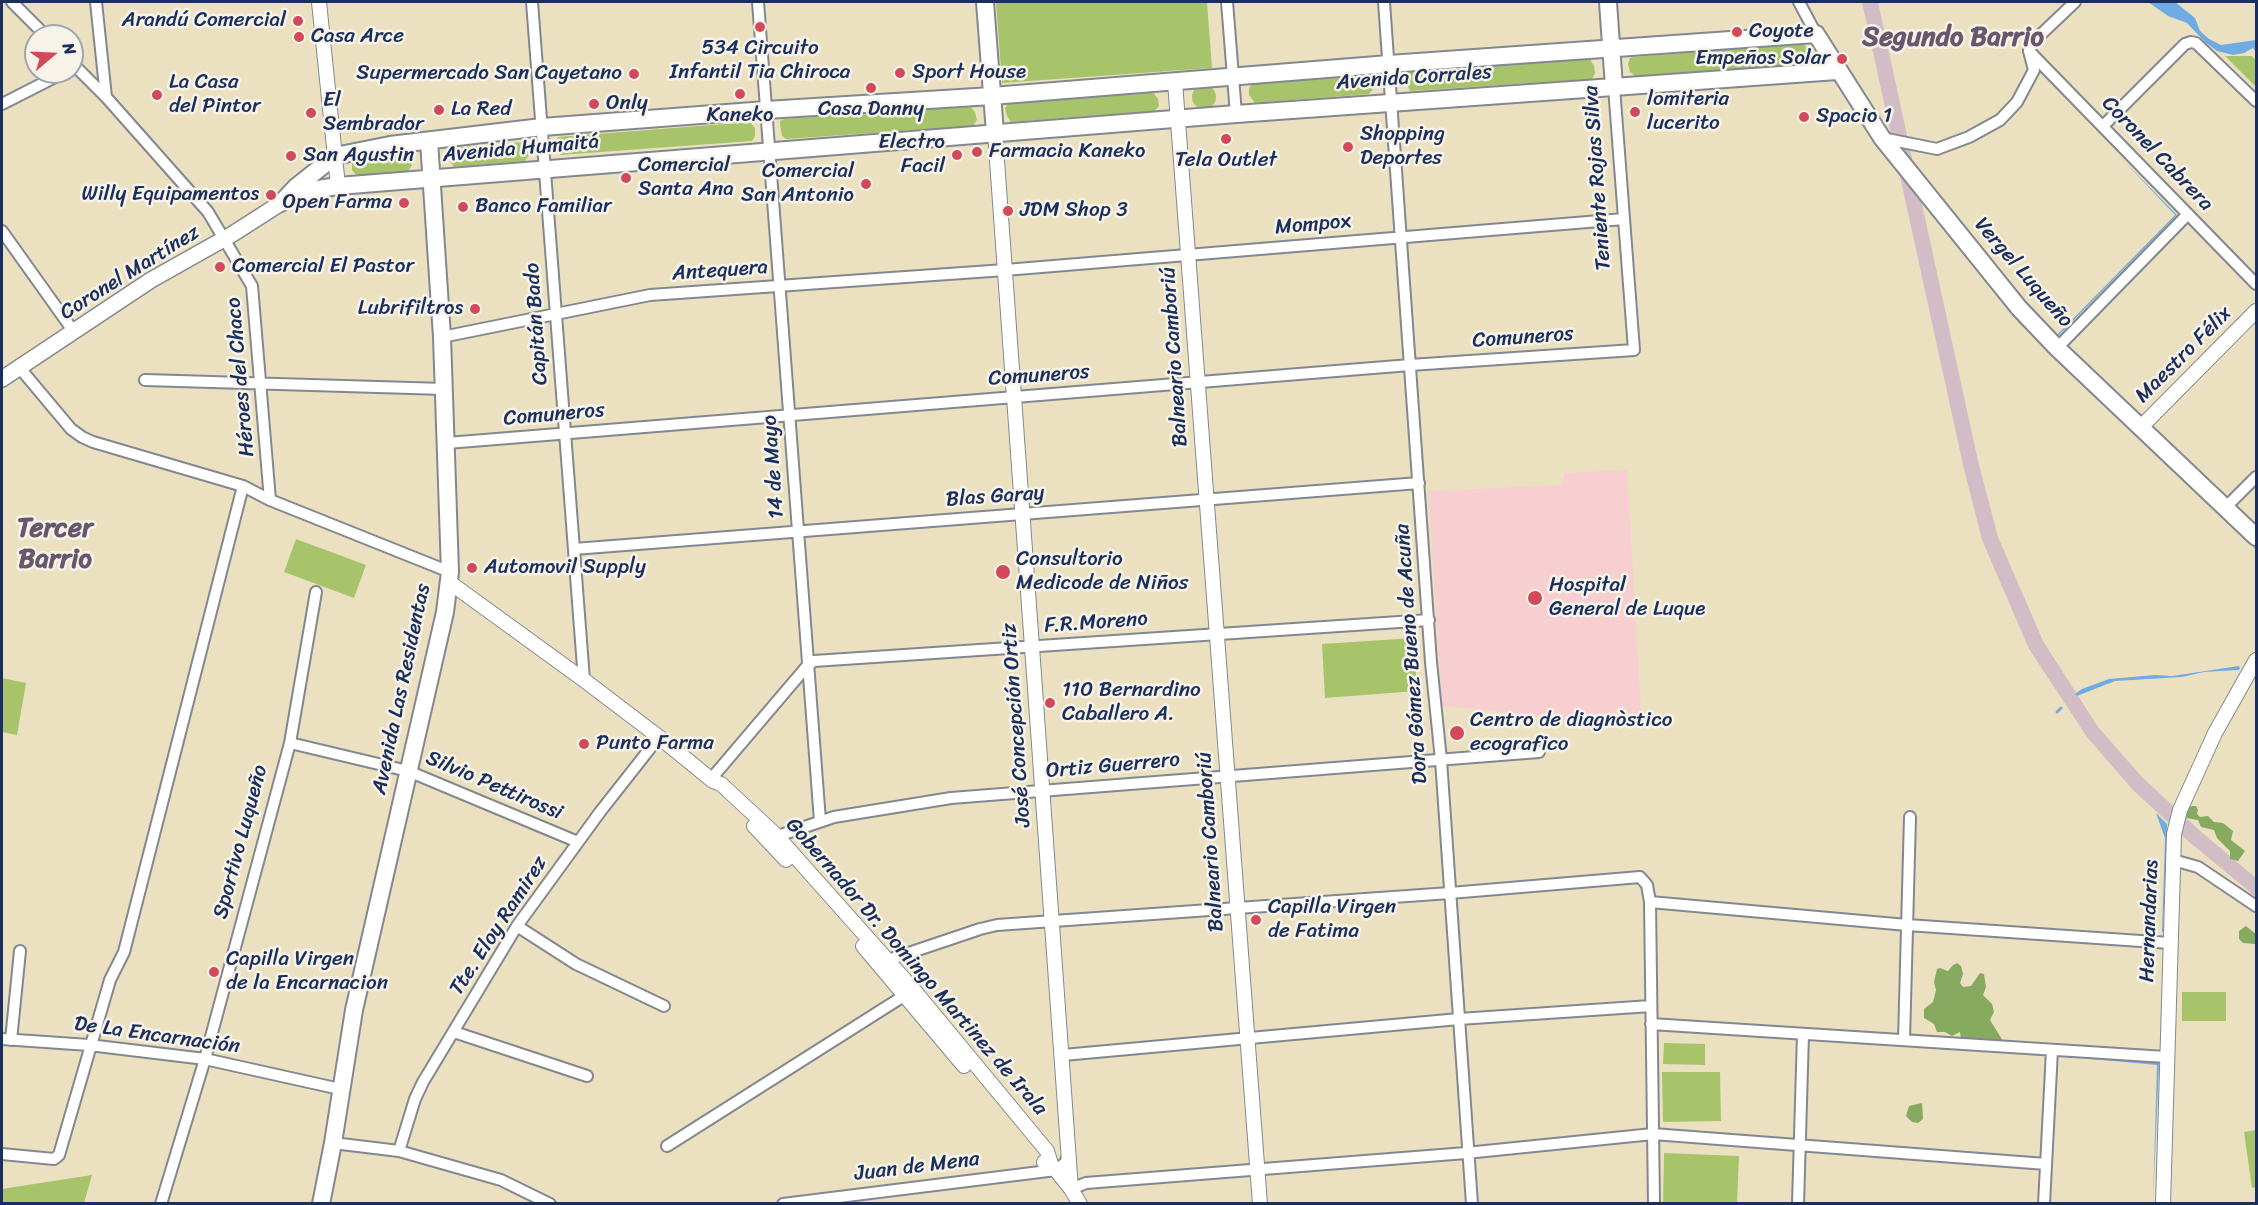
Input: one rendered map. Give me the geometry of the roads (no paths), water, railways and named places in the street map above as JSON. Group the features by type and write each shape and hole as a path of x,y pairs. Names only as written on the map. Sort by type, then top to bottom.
{"main road":[{"path":"985,2 994,133"},
{"name":"Teniente Rojas Silva","path":"1608,2 1614,87"},
{"name":"Avenida Corrales","path":"992,96 1389,63 1816,34"},
{"name":"Vergel Luqueño","path":"1816,34 1837,71 1882,138 2019,308 2057,348 2256,537"},
{"name":"Avenida Corrales","path":"994,133 1837,71"},
{"name":"Avenida Humaitá","path":"281,203 296,187 335,156 390,145 542,127 992,96"},
{"name":"Avenida Humaitá","path":"281,203 312,190 338,186 994,133"},
{"name":"Avenida Las Residentas","path":"321,1203 354,1010 445,612 449,577 447,443 429,141"},
{"name":"Coronel Martínez","path":"2,379 151,280 281,203"}],"street":[{"path":"12,2 34,24"},
{"path":"96,2 106,97"},
{"path":"319,2 338,186"},
{"name":"Capitán Bado","path":"532,2 584,680"},
{"name":"14 de Mayo","path":"758,2 820,821"},
{"path":"1227,2 1236,114"},
{"name":"Dora Gómez Bueno de Acuña","path":"1384,2 1472,1203"},
{"name":"Vergel Luqueño","path":"1799,2 1816,34"},
{"path":"1882,138 1936,149 1947,147 1990,126 2004,116 2017,102 2034,70 2029,51 2034,41 2075,2"},
{"path":"2103,126 2188,42 2196,43 2256,101"},
{"name":"Coronel Cabrera","path":"2029,51 2256,284"},
{"name":"Héroes del Chaco","path":"84,76 106,97 208,212 254,290 259,383 270,500"},
{"name":"Balneario Camboriú","path":"1175,82 1260,1203"},
{"path":"2,104 41,84"},
{"name":"Teniente Rojas Silva","path":"1614,87 1634,350"},
{"name":"José Concepción Ortiz","path":"994,133 1070,1149 1071,1189"},
{"path":"2057,348 2188,214"},
{"name":"Mompox","path":"1005,270 1624,219"},
{"path":"2,231 74,332"},
{"name":"Antequera","path":"442,337 650,295 1005,270"},
{"name":"Maestro Félix","path":"2141,427 2256,311"},
{"name":"Comuneros","path":"447,443 1410,365 1634,350"},
{"path":"19,368 71,429 93,442 243,486 270,500 449,577"},
{"path":"145,380 444,389"},
{"path":"2225,508 2256,477"},
{"name":"Blas Garay","path":"574,549 1419,483"},
{"path":"2,1154 54,1159 58,1156 110,980 124,952 243,486"},
{"name":"Gobernador Dr. Domingo Martinez de Irala","path":"449,577 712,780 715,790 772,838 888,960 909,992"},
{"name":"Sportivo Luqueño","path":"161,1203 205,1059 290,743 316,592"},
{"name":"F.R.Moreno","path":"808,665 814,661 1429,620"},
{"name":"Hernandarias","path":"2163,1203 2174,834 2180,810 2215,733 2250,679 2256,660"},
{"path":"712,780 808,665"},
{"name":"Tte. Eloy Ramirez","path":"399,1151 414,1099 517,926 659,737"},
{"name":"Silvio Pettirossi","path":"290,743 408,771 578,842"},
{"name":"Ortiz Guerrero","path":"772,838 820,821 951,798 1539,752"},
{"path":"1904,1040 1910,817"},
{"name":"Gobernador Dr. Domingo Martinez de Irala","path":"772,838 1047,1151 1053,1167 1071,1189"},
{"path":"2173,860 2198,867 2256,906"},
{"path":"888,960 980,929 1053,921 1449,893 1636,876 1646,882 1650,902 1654,1203"},
{"path":"1650,902 1907,925 2169,943"},
{"path":"517,926 576,964 664,1006"},
{"path":"6,1039 20,951"},
{"path":"667,1146 909,992"},
{"path":"1063,1055 1459,1019 1651,1006"},
{"path":"1651,1024 2166,1057"},
{"path":"454,1032 587,1076"},
{"path":"1798,1203 1803,1034"},
{"name":"De La Encarnación","path":"6,1039 89,1045 205,1059 340,1089"},
{"path":"2044,1203 2052,1050"},
{"path":"1080,1203 1071,1189 1086,1183 1469,1153 1653,1134 2046,1164"},
{"path":"333,1143 399,1151 501,1179 550,1203"},
{"path":"1053,1167 1065,1163 1070,1149"},
{"name":"Juan de Mena","path":"783,1203 1053,1167"}],"water":[{"path":"2148,2 2175,2 2195,18 2200,31 2209,39 2221,45 2256,40 2256,52 2253,48 2233,55 2217,51 2187,23 2168,16"},
{"path":"2120,157 2177,215 2058,336 2175,215"},
{"path":"2239,666 2238,670 2204,672 2182,677 2115,681 2077,696 2075,694 2109,679 2155,675 2172,676"},
{"path":"2156,813 2167,824 2163,932 2165,838"},
{"path":"2060,1056 2159,1063 2153,1203 2157,1065"}],"waterway":[{"path":"2057,712 2061,708"}],"place":[{"name":"Arandú Comercial","path":"298,21"},
{"name":"534 Circuito Infantil Tia Chiroca","path":"760,27"},
{"name":"Coyote","path":"1737,32"},
{"name":"Casa Arce","path":"299,37"},
{"name":"Empeños Solar","path":"1842,59"},
{"name":"Sport House","path":"900,73"},
{"name":"Supermercado San Cayetano","path":"634,74"},
{"name":"Casa Danny","path":"871,88"},
{"name":"Kaneko","path":"740,94"},
{"name":"La Casa del Pintor","path":"157,95"},
{"name":"Only","path":"594,104"},
{"name":"La Red","path":"439,110"},
{"name":"lomiteria lucerito","path":"1635,112"},
{"name":"El Sembrador","path":"311,113"},
{"name":"Spacio 1","path":"1804,117"},
{"name":"Tela Outlet","path":"1226,139"},
{"name":"Shopping Deportes","path":"1348,147"},
{"name":"Farmacia Kaneko","path":"977,152"},
{"name":"Electro Facil","path":"957,155"},
{"name":"San Agustin","path":"291,156"},
{"name":"Comercial Santa Ana","path":"626,178"},
{"name":"Comercial San Antonio","path":"866,184"},
{"name":"Willy Equipamentos","path":"271,195"},
{"name":"Open Farma","path":"404,203"},
{"name":"Banco Familiar","path":"463,207"},
{"name":"JDM Shop 3","path":"1008,211"},
{"name":"Comercial El Pastor","path":"220,267"},
{"name":"Lubrifiltros","path":"475,309"},
{"name":"Automovil Supply","path":"472,568"},
{"name":"Consultorio Medicode de Niños","path":"1003,572"},
{"name":"Hospital General de Luque","path":"1535,598"},
{"name":"110 Bernardino Caballero A.","path":"1050,703"},
{"name":"Centro de diagnòstico ecografico","path":"1457,733"},
{"name":"Punto Farma","path":"584,744"},
{"name":"Capilla Virgen de Fatima","path":"1256,920"},
{"name":"Capilla Virgen de la Encarnacion","path":"214,972"}],"district":[{"name":"Segundo Barrio","path":"1953,38"},
{"name":"Tercer Barrio","path":"55,544"}]}
